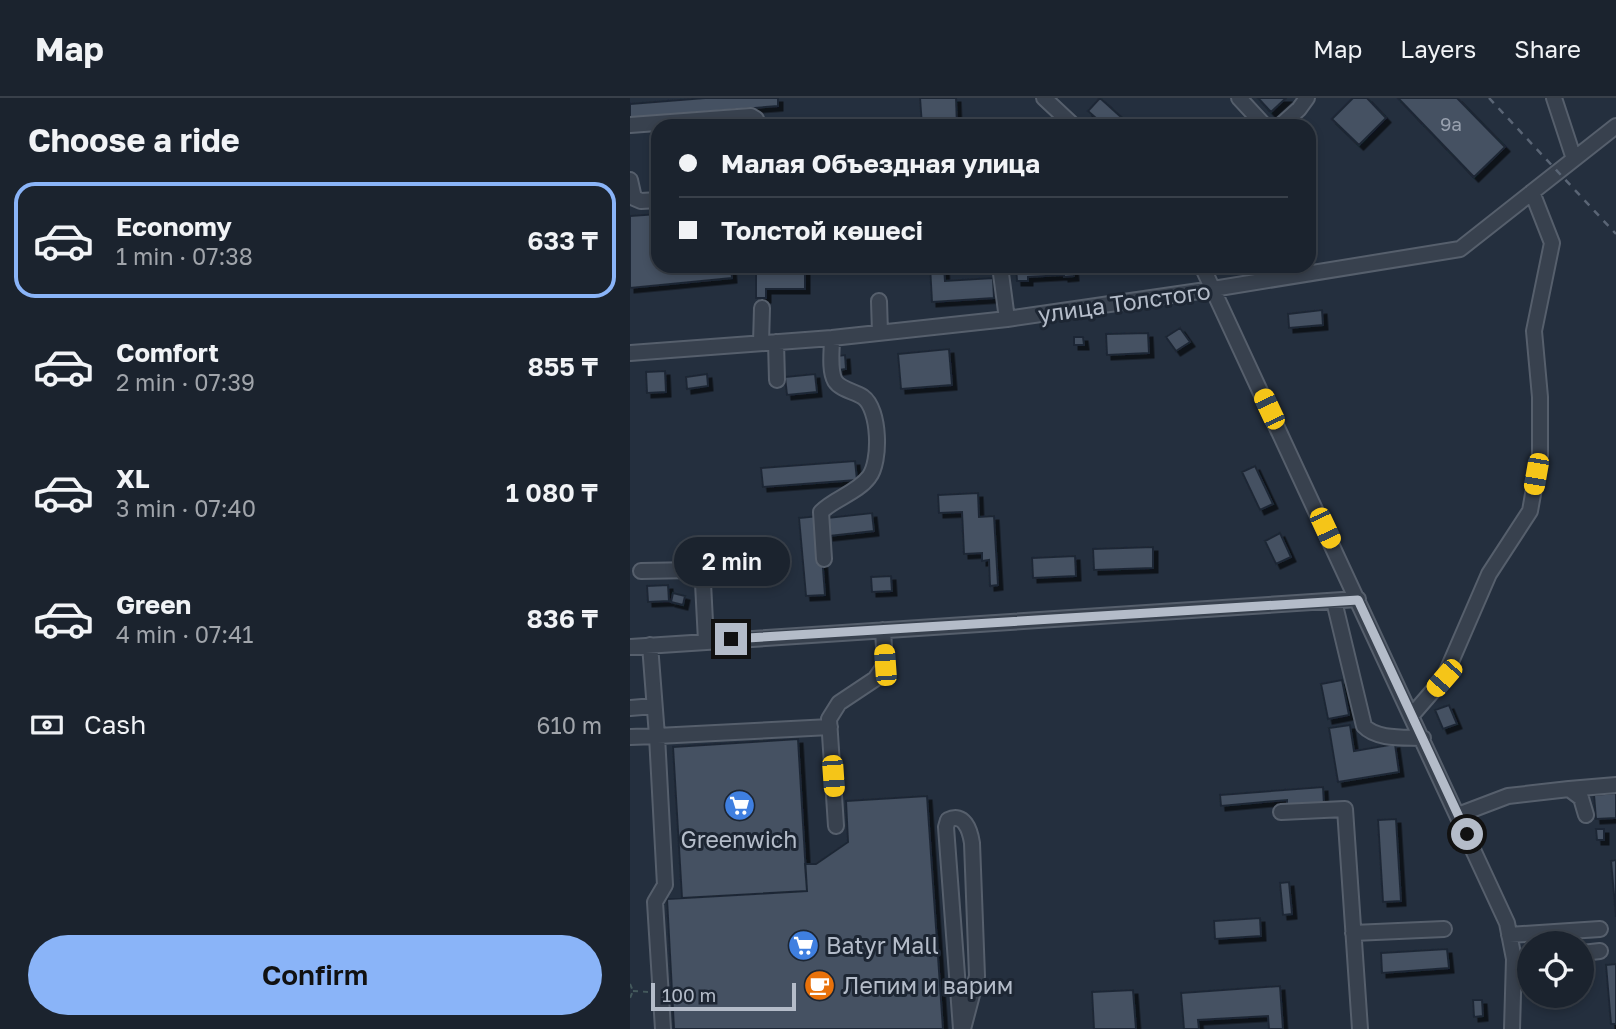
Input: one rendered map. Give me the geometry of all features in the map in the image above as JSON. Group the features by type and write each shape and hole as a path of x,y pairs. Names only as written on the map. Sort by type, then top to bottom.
{"street":[{"path":"1044,98 1066,119"},
{"path":"1239,98 1258,119"},
{"path":"1288,119 1307,98"},
{"path":"1554,98 1574,159"},
{"path":"711,119 751,116 756,119"},
{"path":"630,125 651,123"},
{"name":"улица Толстого","path":"1316,272 1460,249 1616,126"},
{"path":"630,180 634,198 640,201 651,200"},
{"path":"1412,715 1444,678 1489,574 1530,511 1540,455 1540,397 1534,331 1552,243 1532,192"},
{"path":"1001,273 1006,319"},
{"path":"1205,273 1507,923 1514,959 1512,1029"},
{"name":"улица Толстого","path":"630,353 832,338 1006,319 1312,273"},
{"path":"879,301 880,333"},
{"path":"761,343 762,308"},
{"path":"824,559 821,512 871,476 875,465 877,439 876,417 871,405 863,397 840,386 834,379 832,338"},
{"path":"776,342 777,380"},
{"path":"641,571 694,570 699,573 704,583 706,641"},
{"path":"630,647 1358,600"},
{"path":"1334,601 1364,726 1378,734 1423,738"},
{"path":"836,826 829,719 839,703 875,679 885,665 883,630"},
{"path":"650,645 665,885 655,902 663,1029"},
{"path":"630,708 654,706"},
{"path":"630,737 830,727"},
{"path":"1458,815 1508,796 1616,785"},
{"path":"1569,789 1581,798 1586,815"},
{"path":"1280,812 1345,809 1360,1029"},
{"path":"953,817 960,818 970,830 972,843 977,976 971,1005 962,1029 946,827 948,820 953,817"},
{"path":"1353,933 1444,929"},
{"path":"1509,935 1600,929"},
{"path":"1594,952 1600,951"}],"path":[{"path":"630,984 633,990 630,998"},
{"path":"633,990 654,992"}],"building":[{"path":"705,98 778,98 778,106 630,118 630,104"},
{"path":"920,98 956,98 957,119 922,119"},
{"path":"1100,98 1122,118 1097,119 1088,111"},
{"path":"1258,98 1286,98 1271,112"},
{"path":"1353,98 1367,98 1386,118 1359,145 1332,119"},
{"path":"1398,98 1457,98 1505,147 1474,177"},
{"path":"651,214 651,273 732,273 732,278 630,288 630,216"},
{"path":"756,273 805,273 805,289 766,289 766,298 756,298"},
{"path":"930,273 944,273 945,281 993,278 994,298 932,302"},
{"path":"1016,273 1074,273 1074,276 1028,277 1028,281 1017,281"},
{"path":"1322,310 1323,325 1289,328 1288,314"},
{"path":"1180,328 1190,342 1176,351 1166,337"},
{"path":"1148,333 1149,353 1107,355 1106,334"},
{"path":"1074,337 1083,337 1084,345 1074,345"},
{"path":"949,349 952,385 901,389 898,354"},
{"path":"845,355 846,369 839,370 837,356"},
{"path":"665,371 666,392 647,393 646,372"},
{"path":"707,374 708,386 687,389 686,377"},
{"path":"815,374 817,392 787,395 785,377"},
{"path":"855,461 857,480 763,487 761,468"},
{"path":"1255,466 1273,504 1260,510 1242,472"},
{"path":"978,493 979,517 994,516 998,585 990,586 989,560 982,561 982,553 964,554 962,512 939,513 938,495"},
{"path":"872,513 874,531 829,536 827,518"},
{"path":"819,516 825,595 806,596 799,518"},
{"path":"1280,533 1291,557 1276,564 1265,541"},
{"path":"1153,547 1153,568 1094,570 1093,549"},
{"path":"1075,556 1076,576 1033,578 1032,558"},
{"path":"891,576 892,591 872,592 871,577"},
{"path":"668,585 669,601 648,602 647,586"},
{"path":"673,593 685,596 683,605 671,602"},
{"path":"1342,680 1349,715 1328,719 1321,684"},
{"path":"1449,705 1457,724 1443,729 1435,710"},
{"path":"1350,725 1354,751 1395,744 1399,772 1338,782 1329,728"},
{"name":"Greenwich","path":"798,739 807,891 682,898 673,747"},
{"path":"1323,787 1324,805 1287,808 1287,800 1221,806 1220,795"},
{"path":"1616,793 1616,818 1596,819 1594,795"},
{"name":"Batyr Mall","path":"927,796 943,1029 674,1029 667,899 807,891 805,864 816,864 848,842 846,801"},
{"path":"1396,819 1401,901 1383,902 1378,820"},
{"path":"1596,829 1604,829 1604,840 1597,840"},
{"path":"1616,860 1616,917 1611,861"},
{"path":"1289,882 1292,914 1283,915 1280,883"},
{"path":"1260,918 1261,936 1215,939 1214,921"},
{"path":"1447,949 1449,968 1382,973 1381,953"},
{"path":"1616,964 1616,1024 1611,1024 1606,965"},
{"path":"1280,986 1283,1029 1269,1029 1268,1016 1198,1020 1199,1029 1184,1029 1181,993"},
{"path":"1133,990 1136,1029 1094,1029 1092,992"},
{"path":"1473,1000 1482,1000 1483,1016 1474,1017"}],"railway":[{"path":"1489,98 1616,234"}],"place":[{"name":"Greenwich","path":"739,805"},
{"name":"Batyr Mall","path":"803,945"},
{"name":"Лепим и варим","path":"820,985"}],"route":[{"path":"731,639 1358,600 1467,834"}]}
